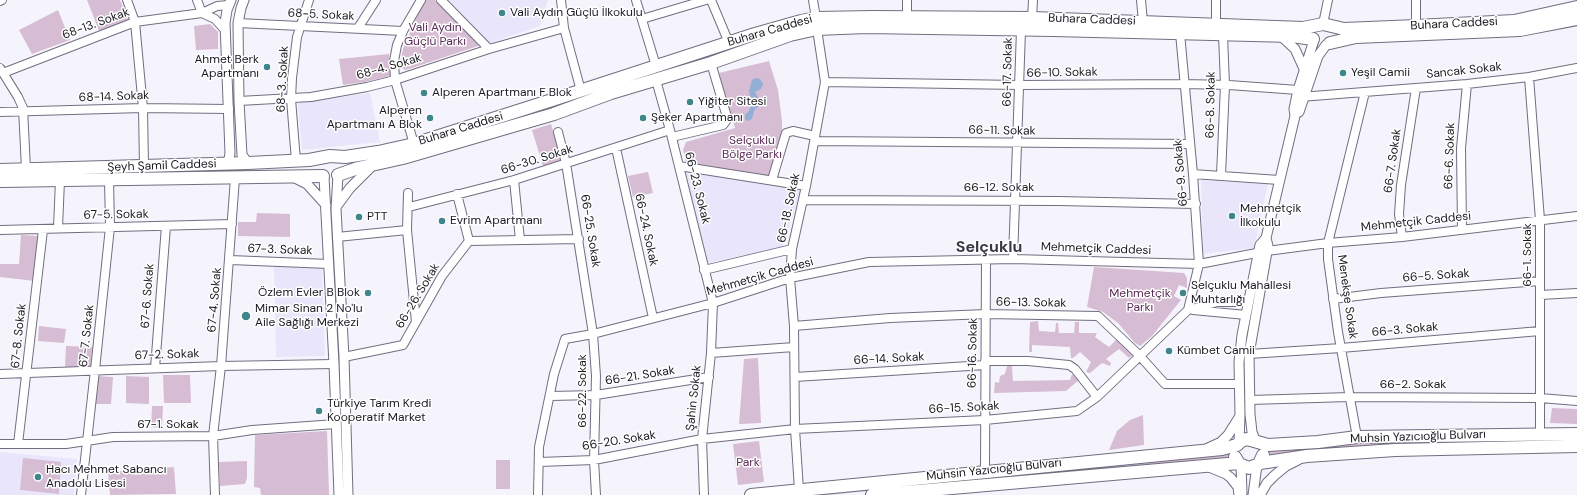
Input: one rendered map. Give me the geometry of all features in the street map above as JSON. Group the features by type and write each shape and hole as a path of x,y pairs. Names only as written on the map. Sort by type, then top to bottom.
{"main road":[{"name":"Buhara Caddesi","path":"329,157 371,154 414,144 787,24 1180,33 1220,30 1303,28 1323,25 1344,29 1514,21 1577,7"},
{"name":"Buhara Caddesi","path":"338,175 403,158 554,114 611,93 711,63 817,24 845,16 1032,18 1143,22 1304,37 1314,40"},
{"name":"Buhara Caddesi","path":"1328,44 1338,40 1356,37 1520,30 1577,19"},
{"path":"1323,25 1334,33 1334,38 1328,44 1318,45 1314,40 1313,32 1323,25"},
{"path":"329,157 339,161 341,165 338,175 330,178 324,176 319,171 321,161 329,157"},
{"name":"Şeyh Şamil Caddesi","path":"0,170 225,164 296,161 329,157"},
{"name":"Şeyh Şamil Caddesi","path":"0,180 324,176"},
{"name":"Muhsin Yazıcıoğlu Bulvarı","path":"751,495 1222,449 1238,444 1247,439 1268,445 1280,445 1357,437 1577,434"},
{"path":"1257,442 1263,453 1258,464"},
{"path":"1238,444 1235,454 1240,464"},
{"name":"Muhsin Yazıcıoğlu Bulvarı","path":"872,495 1204,466 1240,464 1249,468 1258,464 1307,456 1395,450 1577,446"}],"street":[{"path":"127,0 136,22 143,108 144,167"},
{"path":"197,0 202,13 215,19 232,35 238,27"},
{"name":"68-3. Sokak","path":"296,161 291,99 295,52 300,26 310,0"},
{"path":"358,28 376,0"},
{"path":"414,144 395,80 394,61 397,45 403,31 421,0"},
{"path":"441,0 489,49"},
{"path":"561,0 564,28 580,91"},
{"path":"636,0 656,66"},
{"path":"642,19 706,0"},
{"path":"711,0 729,42"},
{"name":"66-18. Sokak","path":"799,490 795,429 794,326 790,278 792,250 806,186 825,82 813,0"},
{"path":"907,0 907,17"},
{"path":"1032,18 1033,0"},
{"path":"1141,0 1143,22"},
{"name":"66-8. Sokak","path":"1216,0 1224,85 1222,175"},
{"path":"1323,25 1328,0"},
{"path":"1416,0 1416,26"},
{"path":"225,164 229,159 230,153 225,23 230,3 243,4 238,27 239,101 242,155 248,163"},
{"name":"68-13. Sokak","path":"1,71 136,22 202,13 217,6 230,3"},
{"name":"68-5. Sokak","path":"238,27 300,26 403,31"},
{"name":"68-4. Sokak","path":"239,101 291,99 331,94 395,80 489,49 564,28"},
{"name":"66-17. Sokak","path":"1013,259 1021,30"},
{"name":"66-9. Sokak","path":"1180,33 1196,204 1199,264 1188,310"},
{"path":"1282,36 1295,49 1305,71"},
{"path":"1257,442 1252,432 1249,354 1263,251 1260,245 1266,238 1295,116 1300,111 1300,95 1314,40"},
{"path":"1300,95 1318,56 1328,44"},
{"name":"66-30. Sokak","path":"409,207 514,180 616,148 671,133 724,125 727,117 711,63"},
{"name":"Sancak Sokak","path":"1300,95 1365,92 1468,84 1529,77 1577,68"},
{"path":"1,71 18,97 24,112 26,170"},
{"name":"66-1. Sokak","path":"1529,77 1540,220 1540,434"},
{"name":"66-23. Sokak","path":"656,80 671,133 713,303"},
{"name":"66-10. Sokak","path":"825,82 1020,85 1224,85 1300,95"},
{"name":"66-6. Sokak","path":"1462,230 1461,148 1468,84"},
{"name":"66-7. Sokak","path":"1402,237 1399,214 1401,185 1416,88"},
{"name":"Menekşe Sokak","path":"1357,437 1333,299 1328,260 1328,243 1365,92"},
{"name":"68-14. Sokak","path":"0,112 143,108 229,109"},
{"name":"66-11. Sokak","path":"772,180 785,134 790,131 815,139 1018,144 1190,144"},
{"name":"66-25. Sokak","path":"558,132 566,163 594,334"},
{"name":"66-24. Sokak","path":"616,148 653,318"},
{"path":"336,208 350,188 373,165"},
{"path":"679,166 806,186"},
{"path":"1193,174 1279,180"},
{"path":"338,175 336,208 344,357 348,495"},
{"path":"324,176 339,495"},
{"path":"291,177 307,184 326,205"},
{"name":"67-4. Sokak","path":"215,495 213,436 222,366 230,260 234,178"},
{"name":"67-7. Sokak","path":"81,495 110,227 109,179"},
{"path":"58,228 60,180"},
{"path":"514,180 520,240"},
{"path":"408,193 409,207 407,230 416,322"},
{"path":"456,194 469,241 579,239"},
{"name":"66-12. Sokak","path":"803,200 1016,200 1196,204"},
{"name":"Mehmetçik Caddesi","path":"538,495 539,447 554,374 565,339 594,334 713,303 790,278 868,262 1013,259 1199,264 1263,251 1328,243 1402,237 1577,216"},
{"name":"67-5. Sokak","path":"0,230 232,224"},
{"name":"67-6. Sokak","path":"156,368 166,226"},
{"name":"67-8. Sokak","path":"18,444 43,230"},
{"path":"337,237 407,230"},
{"name":"66-26. Sokak","path":"344,357 403,345 442,276 469,241"},
{"path":"704,270 792,250"},
{"path":"1238,444 1240,415 1239,362 1246,315 1263,251"},
{"name":"66-16. Sokak","path":"985,471 986,259"},
{"name":"67-3. Sokak","path":"230,260 329,264"},
{"name":"66-5. Sokak","path":"1333,299 1381,292 1540,281"},
{"path":"1540,295 1577,293"},
{"path":"1188,310 1218,302 1249,302"},
{"name":"Şahin Sokak","path":"704,495 702,439 709,378 713,303"},
{"path":"1188,310 1246,315"},
{"name":"66-15. Sokak","path":"702,439 795,429 985,420 1077,411 1097,397 1139,355 1188,310"},
{"name":"66-13. Sokak","path":"794,326 890,318 986,314 1098,316 1139,355 1165,384 1239,384"},
{"name":"66-3. Sokak","path":"1249,354 1341,348 1540,331"},
{"name":"66-22. Sokak","path":"594,334 596,376 594,460 596,495"},
{"path":"711,353 794,347"},
{"name":"66-14. Sokak","path":"795,377 1028,361 1069,365 1075,369 1097,397"},
{"name":"67-2. Sokak","path":"0,374 222,366 334,364"},
{"name":"66-21. Sokak","path":"550,396 596,395 709,378"},
{"name":"66-2. Sokak","path":"1250,400 1350,397 1540,398 1577,401"},
{"path":"1200,450 1221,442 1228,436 1240,415"},
{"name":"67-1. Sokak","path":"0,444 66,444 113,437 213,436 252,430 336,424"},
{"name":"66-20. Sokak","path":"539,462 594,460 702,439"},
{"path":"1260,495 1267,483 1280,470 1307,456"},
{"path":"1240,464 1240,495"},
{"path":"1253,495 1258,464"},
{"path":"1204,466 1219,470 1231,478 1238,487 1240,495"}],"shaded area":[{"name":"Vali Aydın Güçlü İlkokulu","path":"448,0 548,0 540,26 490,43"},
{"path":"370,93 380,142 302,150 298,103"},
{"path":"685,170 801,190 783,247 707,263"},
{"name":"Mehmetçik İlkokulu","path":"1201,180 1268,184 1254,248 1203,254"},
{"path":"274,265 322,267 325,356 276,357"},
{"name":"Hacı Mehmet Sabancı Anadolu Lisesi","path":"0,452 77,459 74,495 0,495"}],"green space":[{"path":"87,0 120,0 128,20 99,31"},
{"name":"Vali Aydın Güçlü Parkı","path":"424,0 435,0 481,45 406,70 399,67 403,49"},
{"path":"58,10 70,40 32,54 19,30"},
{"path":"210,24 218,32 218,49 196,50 194,26"},
{"path":"389,54 390,76 343,85 339,59"},
{"name":"Selçuklu Bölge Parkı","path":"769,61 778,90 782,121 782,135 771,178 686,163 683,150 686,142 735,128 719,73"},
{"path":"551,124 562,160 543,166 532,130"},
{"path":"648,172 653,193 633,197 628,176"},
{"path":"257,213 290,214 290,237 238,236 238,222 256,222"},
{"path":"21,235 39,236 35,281 0,277 0,264 19,264"},
{"name":"Mehmetçik Parkı","path":"1094,267 1184,273 1187,278 1187,288 1179,285 1174,296 1181,300 1152,336 1140,346 1135,343 1118,323 1103,312 1087,307"},
{"path":"1038,321 1039,331 1055,332 1056,323 1058,323 1059,333 1074,333 1075,322 1079,322 1079,333 1097,333 1095,337 1109,347 1117,339 1133,355 1129,358 1119,349 1106,359 1111,363 1110,366 1102,363 1090,373 1086,372 1091,362 1080,352 1071,358 1070,347 1032,345 1032,352 1029,352 1030,322"},
{"path":"39,326 66,329 64,343 38,341"},
{"path":"66,346 92,347 91,369 65,367"},
{"name":"Park","path":"758,358 761,423 739,424 744,359"},
{"path":"1007,366 1012,366 1013,381 1070,380 1072,374 1079,380 1066,391 994,393 995,382 999,383 1000,376 1005,374"},
{"path":"163,375 190,375 191,403 164,403"},
{"path":"96,376 113,377 111,404 95,404"},
{"path":"126,376 149,377 149,404 126,403"},
{"path":"152,406 163,406 162,428 151,427"},
{"path":"1552,408 1577,409 1577,424 1550,423"},
{"path":"1143,415 1144,445 1109,450 1117,431 1130,420"},
{"path":"327,431 329,495 261,495 260,488 254,487 255,435"},
{"path":"1577,437 1577,443 1267,458 1266,449 1389,441"},
{"name":"Park","path":"759,441 764,482 738,485 733,444"},
{"path":"1232,450 1232,461 1112,468 827,495 800,495"},
{"path":"23,458 61,462 59,494 20,490"},
{"path":"496,460 510,460 510,489 496,489"},
{"path":"247,461 247,478 245,484 220,486 219,462"},
{"path":"174,467 176,494 110,495 108,472"}],"water":[{"path":"756,78 760,79 763,84 761,89 755,92 761,103 754,111 752,119 748,121 745,119 745,115 749,111 751,104 755,101 750,96 749,91 752,80"}],"place":[{"name":"Vali Aydın Güçlü İlkokulu","path":"502,13"},
{"name":"Ahmet Berk Apartmanı","path":"267,67"},
{"name":"Yeşil Camii","path":"1343,73"},
{"name":"Alperen Apartmanı F Blok","path":"424,93"},
{"name":"Yiğiter Sitesi","path":"690,102"},
{"name":"Alperen Apartmanı A Blok","path":"430,118"},
{"name":"Şeker Apartmanı","path":"643,118"},
{"name":"Mehmetçik İlkokulu","path":"1232,216"},
{"name":"PTT","path":"359,217"},
{"name":"Evrim Apartmanı","path":"442,221"},
{"name":"Özlem Evler B Blok","path":"368,293"},
{"name":"Selçuklu Mahallesi Muhtarlığı","path":"1183,293"},
{"name":"Mimar Sinan 2 No'lu Aile Sağlığı Merkezi","path":"246,316"},
{"name":"Kümbet Camii","path":"1169,351"},
{"name":"Türkiye Tarım Kredi Kooperatif Market","path":"319,411"},
{"name":"Hacı Mehmet Sabancı Anadolu Lisesi","path":"38,477"}],"district":[{"name":"Selçuklu","path":"989,248"}]}
